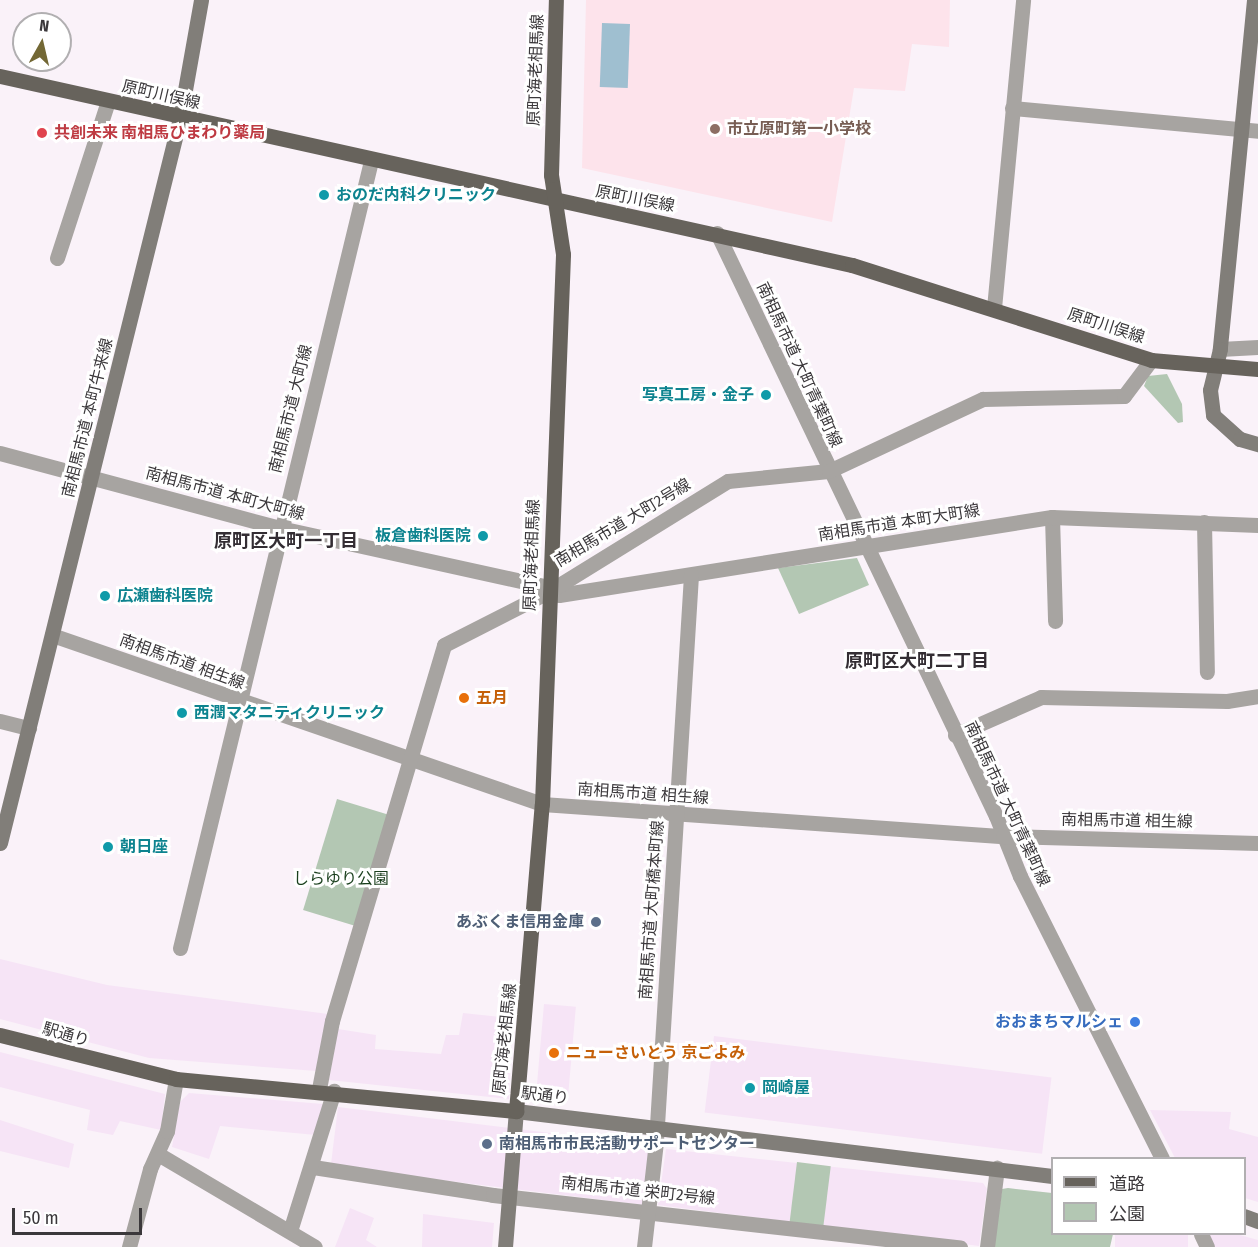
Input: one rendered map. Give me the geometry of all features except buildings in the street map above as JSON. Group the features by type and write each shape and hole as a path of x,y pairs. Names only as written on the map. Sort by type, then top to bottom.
{"main road":[{"name":"原町海老相馬線","path":"516,1111 542,804 548,589 563,254 552,175 556,0"},
{"name":"原町川俣線","path":"0,76 371,161 717,233 852,265 994,308 1151,360 1253,369"},
{"name":"駅通り","path":"0,1035 176,1078 326,1090 516,1111"}],"street":[{"name":"南相馬市道 本町牛来線","path":"0,843 180,118 201,0"},
{"path":"994,308 1023,0"},
{"path":"1254,0 1218,367 1210,390 1213,416 1240,439 1258,444"},
{"path":"57,258 108,101"},
{"path":"1012,108 1258,131"},
{"name":"南相馬市道 大町線","path":"180,948 238,701 371,161"},
{"name":"南相馬市道 大町青葉町線","path":"717,233 1003,836 1162,1157"},
{"path":"1220,349 1258,347"},
{"name":"南相馬市道 大町2号線","path":"290,1231 313,1167 326,1090 332,1021 444,645 548,589 728,481 829,471 982,399 1124,396 1151,360"},
{"name":"南相馬市道 本町大町線","path":"0,453 280,528 548,589 691,575 1052,517 1258,525"},
{"path":"1052,517 1055,621"},
{"path":"1204,522 1207,672"},
{"name":"南相馬市道 大町橋本町線","path":"644,1247 656,1128 691,575"},
{"name":"南相馬市道 相生線","path":"52,635 408,760 542,804 1003,836 1258,843"},
{"path":"955,735 1041,697 1227,701 1258,696"},
{"path":"0,721 29,728"},
{"path":"129,1247 158,1154 176,1078"},
{"path":"506,1247 508,1195 516,1111"},
{"name":"駅通り","path":"516,1111 1051,1176"},
{"path":"158,1154 315,1247"},
{"name":"南相馬市道 栄町2号線","path":"313,1167 508,1195 960,1247"},
{"path":"987,1247 997,1168"}],"shaded area":[{"name":"市立原町第一小学校","path":"586,0 950,0 949,47 912,44 905,91 854,88 832,222 582,168"},
{"path":"0,959 107,985 328,1014 316,1071 149,1058 0,1019"},
{"name":"ニューさいとう 京ごよみ","path":"544,1004 576,1007 568,1101 536,1099"},
{"path":"463,1013 511,1018 509,1099 329,1080 338,1029 376,1035 375,1049 441,1054 446,1035 459,1035"},
{"path":"714,1036 1051,1077 1042,1154 705,1112"},
{"path":"0,1052 165,1094 161,1130 120,1121 113,1135 87,1130 90,1110 0,1087"},
{"path":"189,1093 323,1104 316,1135 220,1126 209,1159 172,1147 180,1102"},
{"path":"338,1107 650,1145 642,1205 331,1167"},
{"path":"1150,1110 1231,1112 1229,1129 1258,1137 1258,1202 1246,1198 1246,1157 1174,1157"},
{"path":"0,1120 74,1144 69,1168 0,1151"},
{"path":"666,1149 983,1183 987,1189 979,1246 658,1205"},
{"path":"350,1208 374,1218 366,1240 377,1247 335,1247"},
{"path":"423,1214 494,1223 492,1247 422,1247"},
{"path":"1115,1235 1188,1235 1188,1247 1115,1247"},
{"path":"1209,1235 1240,1235 1258,1240 1258,1247 1215,1247"}],"green space":[{"path":"1167,374 1182,404 1183,422 1178,423 1144,386 1148,376"},
{"path":"857,558 869,585 799,614 778,568"},
{"name":"しらゆり公園","path":"337,799 389,815 355,926 303,910"},
{"path":"797,1162 831,1166 823,1228 789,1224"},
{"path":"1002,1189 1051,1193 1051,1235 1113,1235 1110,1247 994,1247"}],"water":[{"path":"602,23 630,24 628,88 600,87"}],"place":[{"name":"市立原町第一小学校","path":"715,129"},
{"name":"共創未来 南相馬ひまわり薬局","path":"42,133"},
{"name":"おのだ内科クリニック","path":"324,195"},
{"name":"写真工房・金子","path":"766,395"},
{"name":"板倉歯科医院","path":"483,536"},
{"name":"広瀬歯科医院","path":"105,596"},
{"name":"五月","path":"464,698"},
{"name":"西潤マタニティクリニック","path":"182,713"},
{"name":"朝日座","path":"108,847"},
{"name":"あぶくま信用金庫","path":"596,922"},
{"name":"おおまちマルシェ","path":"1135,1022"},
{"name":"ニューさいとう 京ごよみ","path":"554,1053"},
{"name":"岡崎屋","path":"750,1088"},
{"name":"南相馬市市民活動サポートセンター","path":"487,1144"}],"district":[{"name":"原町区大町一丁目","path":"286,541"},
{"name":"原町区大町二丁目","path":"917,661"}]}
